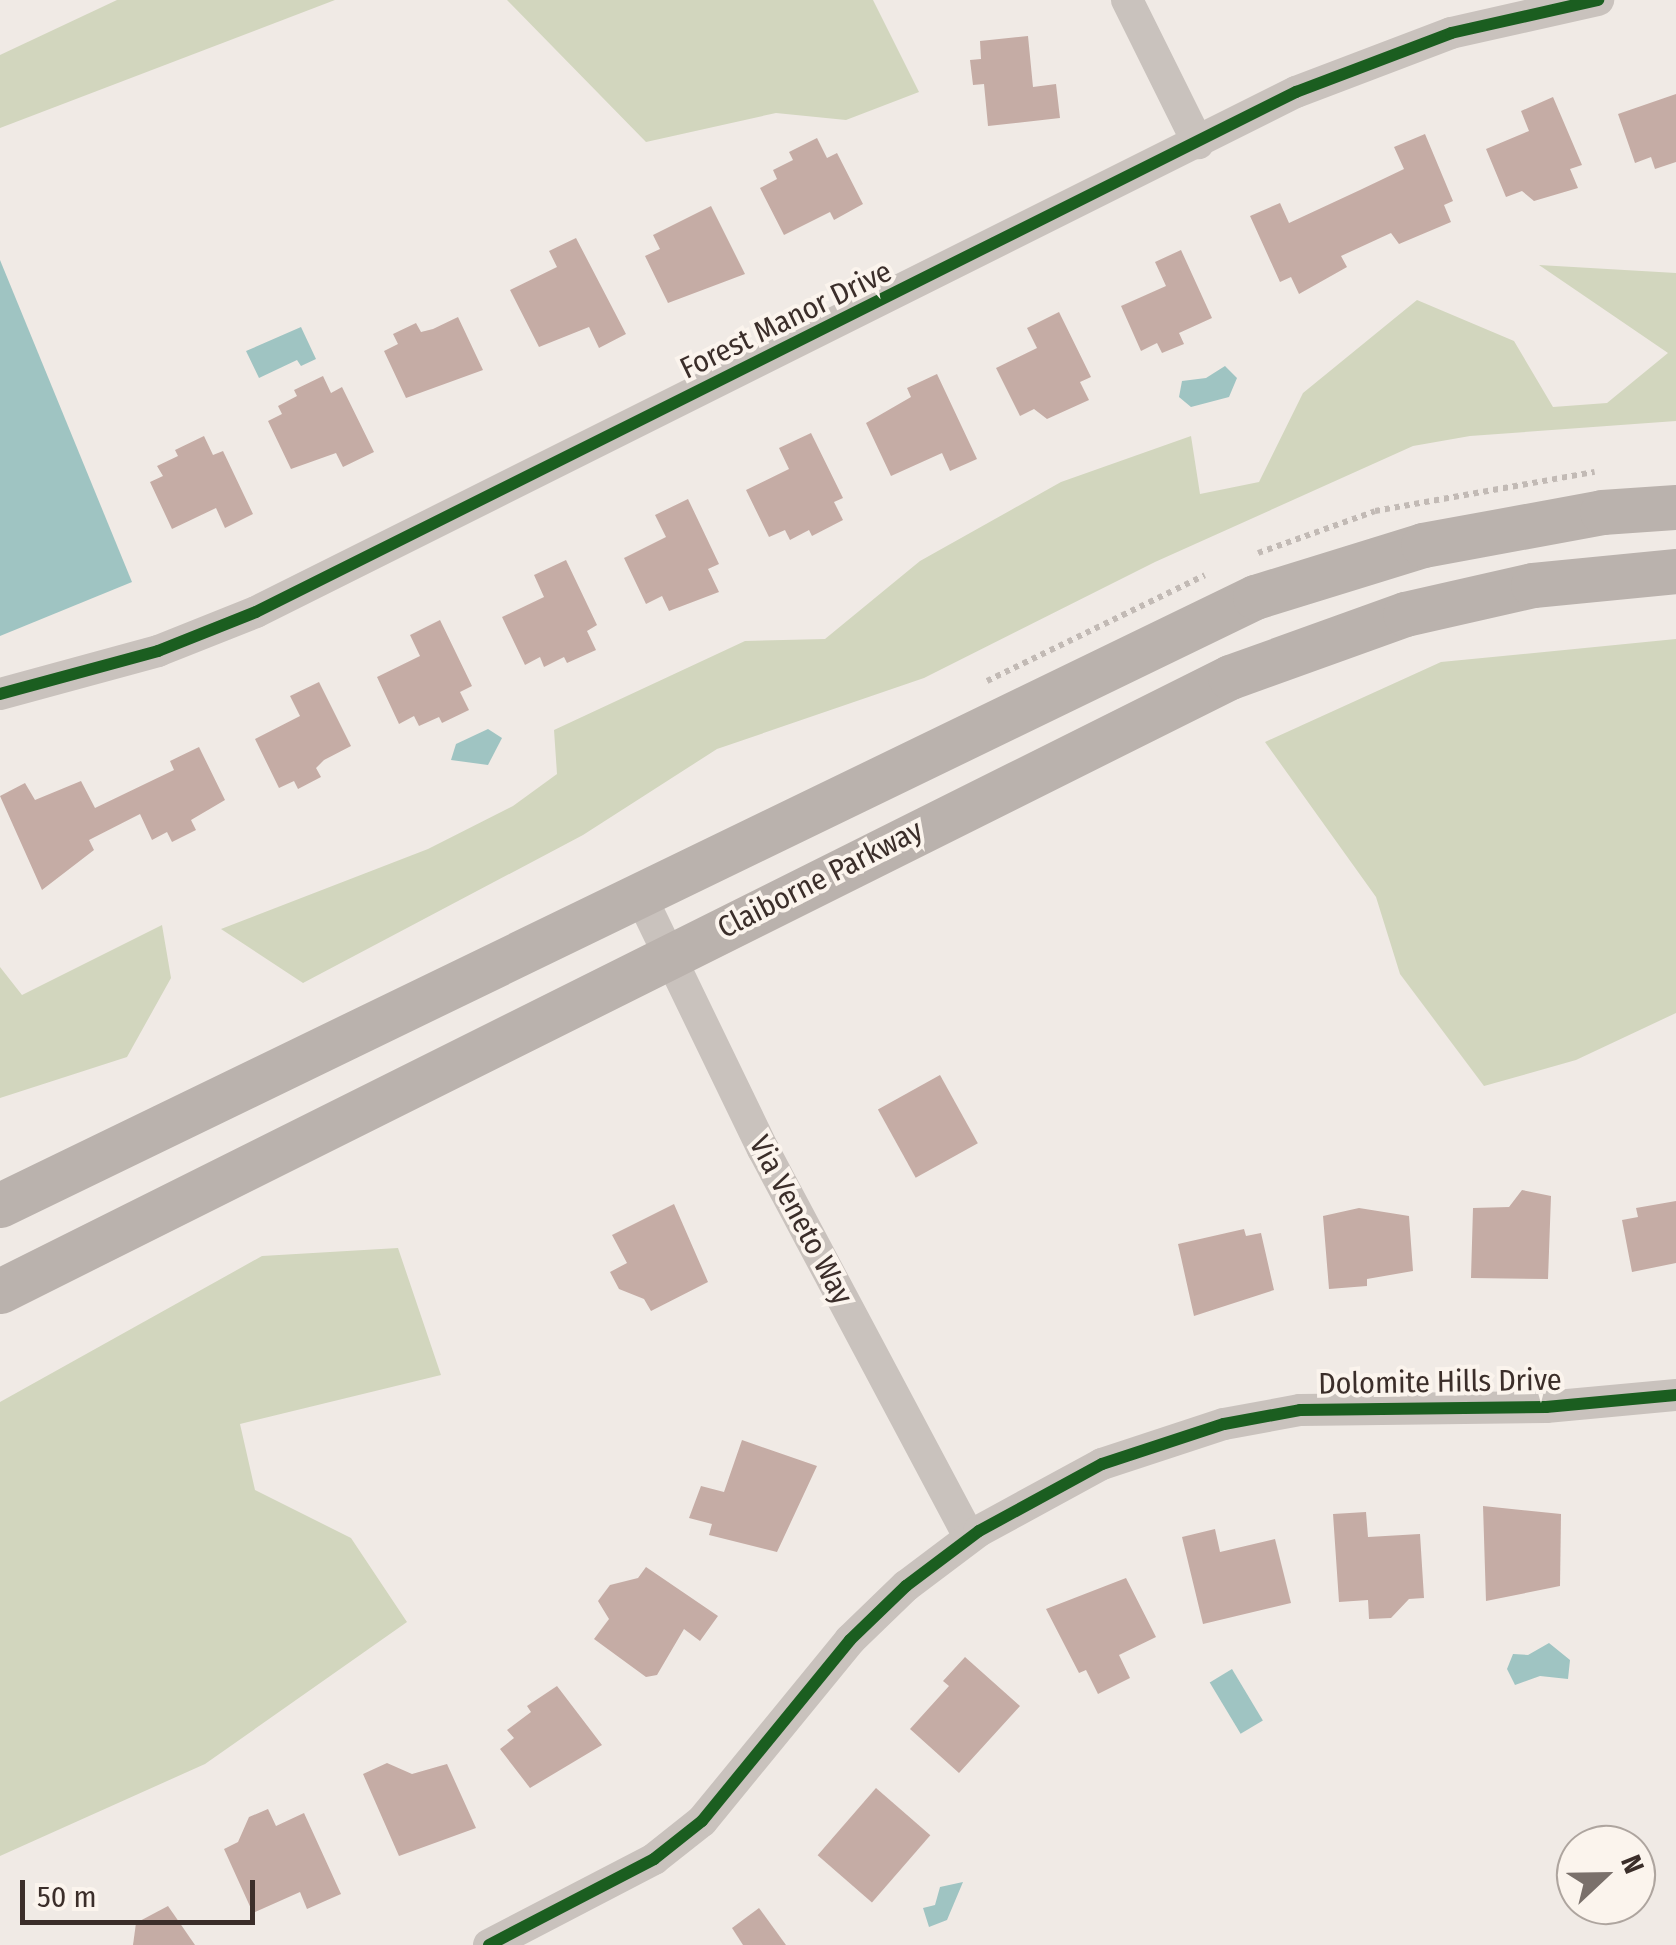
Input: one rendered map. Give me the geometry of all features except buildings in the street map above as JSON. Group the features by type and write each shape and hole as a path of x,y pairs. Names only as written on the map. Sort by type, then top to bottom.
{"main road":[{"name":"Claiborne Parkway","path":"0,1205 642,899 1256,596 1462,537 1602,512 1676,507"},
{"name":"Claiborne Parkway","path":"0,1291 1162,708 1305,647 1405,614 1533,586 1676,571"}],"street":[{"path":"1127,0 1198,143"},
{"name":"Forest Manor Drive","path":"0,694 158,652 256,612 1361,64 1452,33 1598,0"},
{"name":"Via Veneto Way","path":"642,899 763,1150 969,1537"},
{"name":"Dolomite Hills Drive","path":"490,1945 654,1859 702,1821 850,1640 969,1537 1102,1464 1224,1424 1358,1406 1546,1407 1676,1394"}],"green space":[{"path":"117,0 335,0 0,128 0,55"},
{"path":"507,0 873,0 919,92 846,120 776,113 646,142"},
{"path":"1539,265 1676,273 1676,421 1470,436 1413,446 1155,562 924,678 717,749 583,835 303,983 221,929 428,849 513,806 557,774 554,730 745,641 825,639 920,561 1061,482 1191,436 1200,494 1259,482 1303,393 1417,300 1514,341 1553,407 1607,403 1668,353"},
{"path":"1676,639 1676,1013 1576,1060 1484,1086 1400,974 1376,897 1265,742 1441,662"},
{"path":"162,925 171,978 127,1057 0,1098 0,967 22,995"},
{"path":"398,1248 441,1375 240,1424 255,1490 351,1538 407,1622 205,1764 0,1856 0,1402 262,1256"}],"water":[{"path":"0,260 132,582 0,636"},
{"path":"301,327 316,359 301,366 297,360 259,378 246,351"},
{"path":"1225,366 1237,378 1229,397 1191,407 1179,397 1182,381 1206,378"},
{"path":"488,729 502,738 488,765 451,760 456,744"},
{"path":"1549,1643 1570,1660 1568,1679 1540,1676 1515,1685 1507,1669 1513,1654 1528,1655"},
{"path":"1232,1669 1263,1720 1241,1734 1210,1682"},
{"path":"963,1882 947,1920 929,1927 923,1908 935,1905 940,1887"}],"cycle path":[{"path":"0,694 158,651 256,612 1296,92 1451,33 1598,0"},
{"path":"489,1945 654,1859 702,1821 850,1640 906,1586 979,1531 1102,1464 1224,1424 1300,1410 1546,1407 1676,1395"}]}
